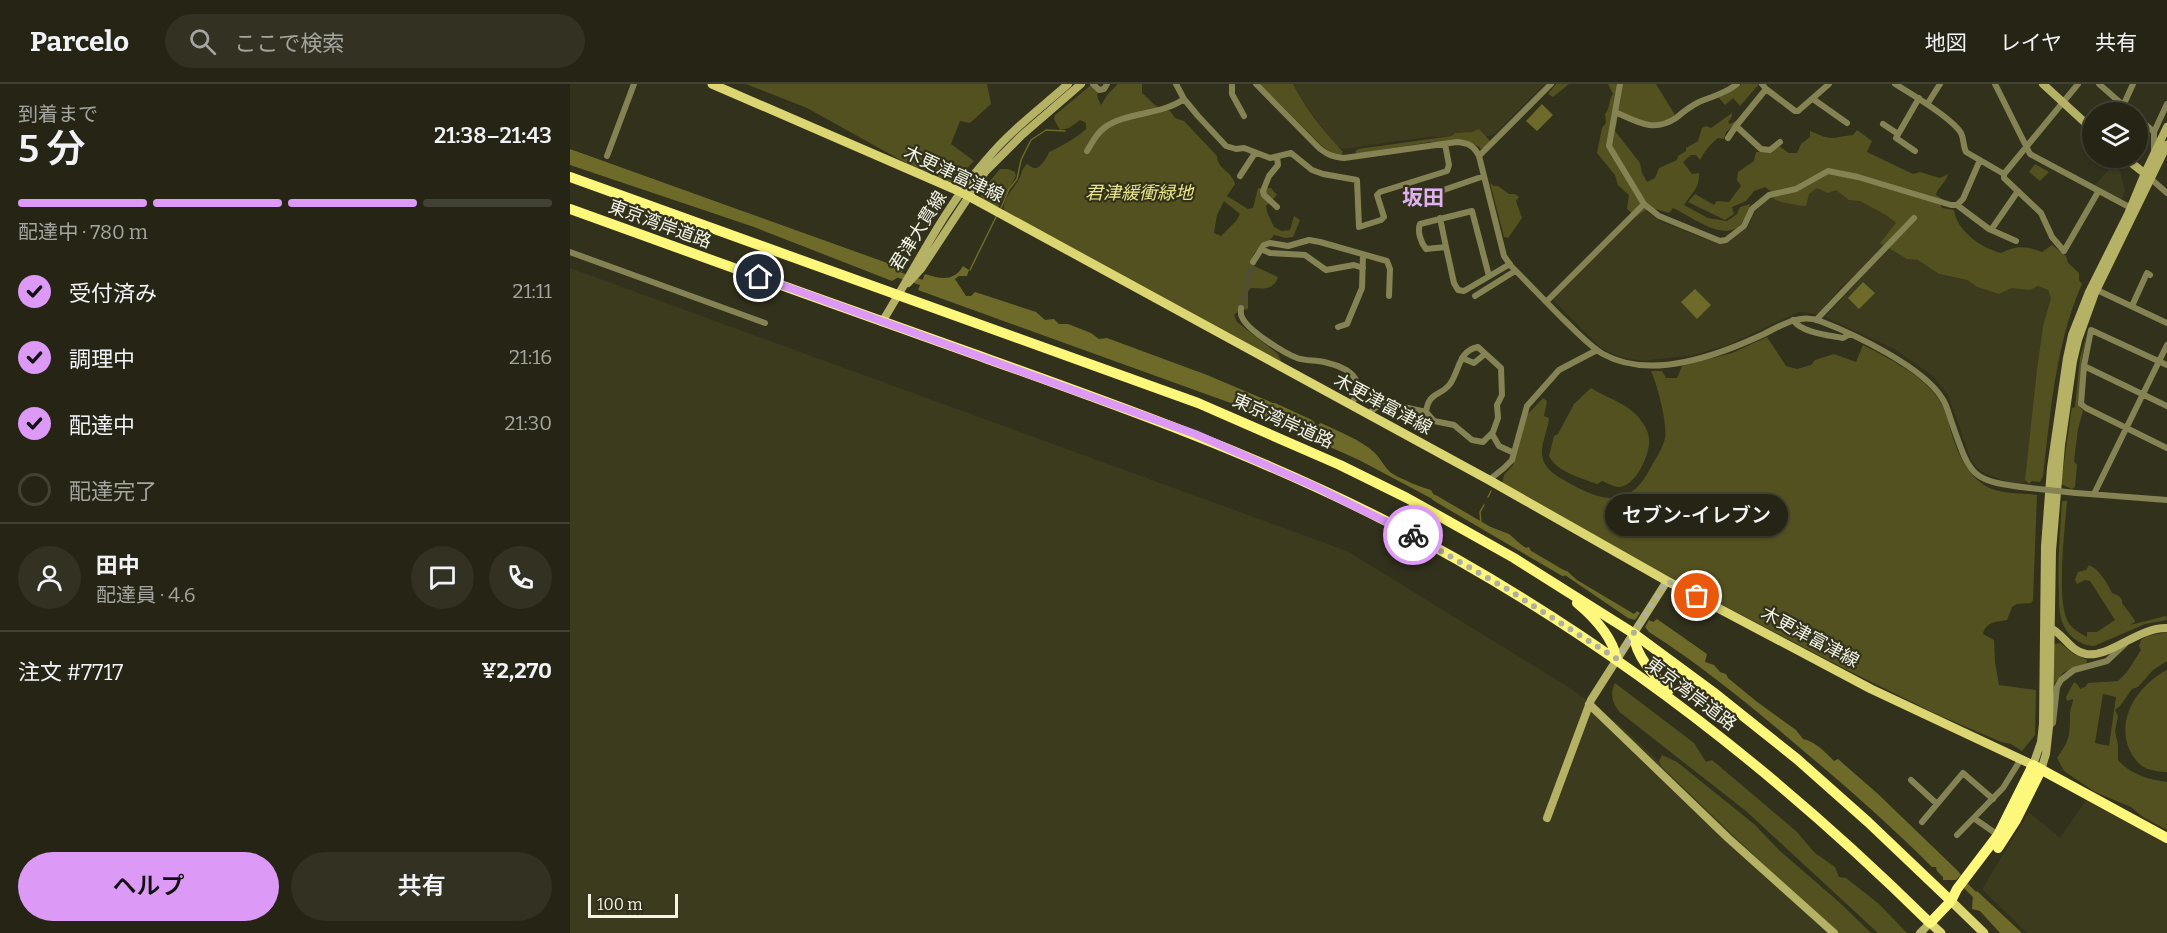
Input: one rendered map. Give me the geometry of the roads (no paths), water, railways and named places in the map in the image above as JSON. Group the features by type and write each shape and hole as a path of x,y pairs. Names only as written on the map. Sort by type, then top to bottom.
{"highway":[{"name":"東京湾岸道路","path":"570,177 902,290 1234,418 1371,480 1514,558 1636,629 1805,766 1954,898"},
{"name":"東京湾岸道路","path":"570,209 1195,434 1316,487 1452,557 1545,612 1617,659 1725,740 1828,826 1930,923"},
{"path":"1514,558 1590,615 1610,639 1617,659"},
{"path":"1636,629 1638,650 1657,679 1697,711 1725,740"},
{"path":"1971,879 2037,767"},
{"path":"2037,767 2167,838"},
{"path":"1930,923 1971,879 2009,831 2037,767"}],"main road":[{"name":"木更津富津線","path":"712,84 965,194 1489,480 1667,581 1870,689 2037,767"},
{"path":"1954,898 1984,933"},
{"path":"1930,923 1941,933"}],"street":[{"path":"607,156 634,84"},
{"name":"君津大貫線","path":"882,321 987,158 1068,84"},
{"name":"君津大貫線","path":"965,194 1000,156 1081,84"},
{"path":"1093,84 1099,90 1107,84"},
{"path":"1176,84 1184,99 1226,146 1236,149 1244,148 1270,159 1291,153 1312,170 1357,180 1359,227 1382,220 1384,217 1377,195 1380,192 1447,171 1449,165 1445,144"},
{"path":"1232,84 1232,94 1244,116"},
{"path":"1256,84 1320,148 1335,158 1445,144 1466,143 1475,148 1504,256 1515,271 1597,350 1615,359 1652,366 1666,364 1722,352 1793,320 1801,318 1816,320 1850,334 1899,360 1935,389 1943,399 1964,459 1986,482 2076,493 2167,500"},
{"path":"1479,156 1551,84"},
{"path":"1620,84 1609,146 1644,204 1659,216 1720,241 1726,240 1744,226 1752,209 1769,195 1796,189 1828,171 1858,177 1957,205 1991,230 2016,241"},
{"path":"1615,112 1650,126 1657,126 1669,122 1693,105 1721,94 1737,84"},
{"path":"1728,138 1764,87 1795,111 1801,110 1829,84"},
{"path":"1895,84 1928,103 1931,108 1959,130 1966,152 2004,174 2004,178 2041,213 2052,237 2064,252 2098,192"},
{"path":"1928,103 1940,84"},
{"path":"1995,84 2030,154 2131,208"},
{"path":"2043,84 2082,120"},
{"path":"2004,174 2078,84"},
{"path":"2099,84 2119,102"},
{"path":"2125,102 2133,84"},
{"path":"1915,151 1897,140 1898,134 1919,98"},
{"path":"1087,151 1096,135 1105,127 1144,113 1173,106 1184,99"},
{"path":"1813,99 1847,123"},
{"path":"2154,132 2167,104"},
{"path":"1883,124 1898,134"},
{"path":"1736,126 1761,149 1770,150 1780,142"},
{"path":"2148,127 2154,132 2161,154"},
{"path":"2161,154 2167,128"},
{"path":"2037,767 2046,754 2049,727 2045,546 2050,468 2067,358 2072,335 2085,300 2131,208 2167,145"},
{"path":"1240,176 1255,153"},
{"path":"1277,157 1278,165 1269,176 1263,191 1264,195 1277,207"},
{"path":"1957,205 1963,199 1980,160"},
{"path":"2138,168 2167,193"},
{"path":"1432,194 1484,176"},
{"path":"2037,767 2043,724 2047,627 2062,435 2078,340 2097,290 2148,176"},
{"path":"1991,230 2018,191"},
{"path":"1546,302 1644,204"},
{"path":"1446,247 1426,249 1422,243 1419,228 1422,222 1472,210 1489,276"},
{"path":"1440,218 1454,283 1458,290 1464,291 1510,264"},
{"path":"1816,320 1914,218"},
{"path":"1253,262 1261,249 1270,243 1288,246 1309,240 1389,262 1389,296"},
{"path":"1261,249 1270,254 1305,255 1326,270 1354,265 1363,268"},
{"path":"570,252 765,323"},
{"path":"1338,327 1347,324 1362,288 1363,255"},
{"path":"1475,296 1515,271"},
{"path":"2132,306 2147,273 2150,275"},
{"path":"2097,290 2167,323"},
{"path":"1240,308 1243,319 1250,327 1296,358 1326,362 1353,376 1356,379 1358,390 1350,405"},
{"path":"1793,320 1800,327 1835,337 1843,338 1850,334"},
{"path":"2167,365 2091,330 2084,366 2081,404 2167,448"},
{"path":"2094,494 2167,345"},
{"path":"1368,414 1380,404 1386,403 1426,412 1434,421 1454,425 1475,441 1483,442 1491,435 1498,418 1497,405 1502,395 1501,368 1475,347 1465,352 1450,383 1431,398 1426,412"},
{"path":"1489,480 1504,468 1514,453 1527,406 1559,370 1597,350"},
{"path":"1462,358 1474,363 1485,354"},
{"path":"2084,366 2167,406"},
{"path":"1491,435 1499,446 1514,453"},
{"path":"1547,818 1589,704 1667,581"},
{"path":"2047,627 2074,649 2085,654 2098,654 2144,632 2167,628"},
{"path":"2049,727 2053,723 2061,680 2074,670 2107,661 2129,639"},
{"path":"1589,704 1728,838 1834,933"},
{"path":"1957,836 2003,788 2020,759"},
{"path":"1922,822 1963,773 1993,799"},
{"path":"1911,780 1937,804"},
{"path":"1975,819 1998,835"},
{"path":"1920,933 1930,923"}],"waterway":[{"path":"1001,208 1009,189 1017,179 1021,160 1031,140 1046,130 1065,131"},
{"path":"970,270 997,215"},
{"path":"893,273 926,284"},
{"path":"1488,497 1491,491"},
{"path":"1435,498 1563,573"},
{"path":"1481,524 1480,512 1484,505"},
{"path":"1962,882 1980,900"}],"tunnel":[{"path":"1241,308 1253,262"}],"place":[{"name":"セブン-イレブン","path":"1697,596"}],"district":[{"name":"坂田","path":"1423,198"}],"park label":[{"name":"君津緩衝緑地","path":"1139,193"}]}
